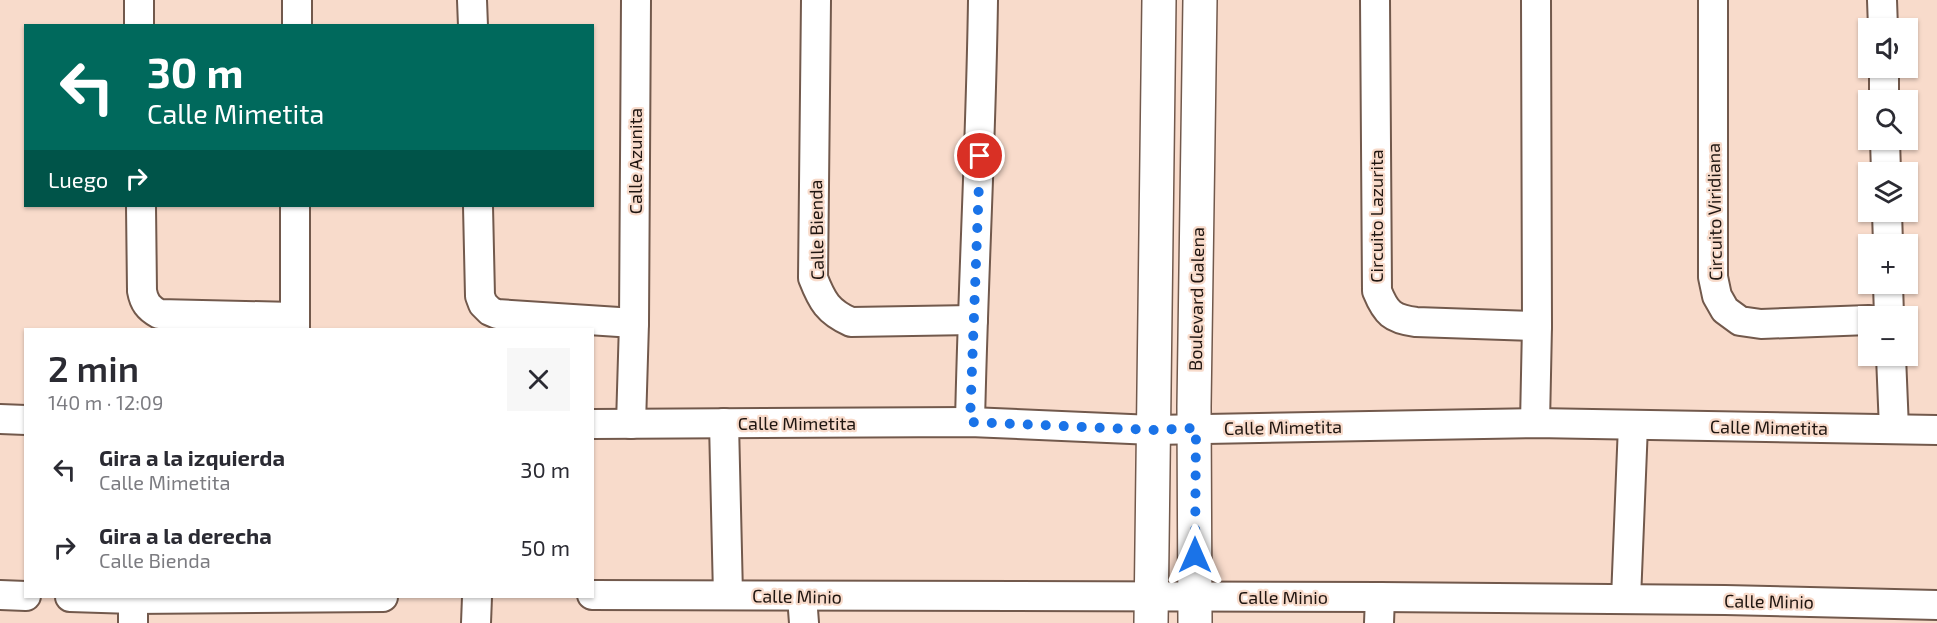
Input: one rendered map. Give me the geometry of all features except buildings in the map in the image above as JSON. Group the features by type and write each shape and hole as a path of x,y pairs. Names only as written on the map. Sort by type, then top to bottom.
{"street":[{"path":"139,0 139,24"},
{"path":"297,0 297,24"},
{"path":"472,0 473,24"},
{"name":"Calle Azunita","path":"631,424 634,323 636,0"},
{"name":"Calle Bienda","path":"816,0 813,278 819,293 825,305 839,317 851,322 972,320"},
{"path":"970,422 984,0"},
{"path":"1151,610 1159,0"},
{"name":"Boulevard Galena","path":"1195,610 1200,0"},
{"name":"Circuito Lazurita","path":"1375,0 1377,291 1383,306 1389,314 1402,320 1416,322 1538,326"},
{"path":"1535,423 1538,326 1536,0"},
{"name":"Circuito Viridiana","path":"1713,0 1713,277 1717,296 1725,310 1740,321 1761,324 1858,320"},
{"path":"1882,0 1883,18"},
{"path":"141,207 142,291 149,308 159,314 294,323 295,207"},
{"path":"478,207 480,296 483,304 490,311 511,316 634,323"},
{"path":"1891,366 1894,429"},
{"path":"0,419 24,420"},
{"name":"Calle Mimetita","path":"594,424 970,422 1153,430 1535,423 1937,430"},
{"path":"724,423 728,595"},
{"path":"1626,599 1633,425"},
{"path":"0,595 24,596"},
{"name":"Calle Minio","path":"594,595 728,595 803,609 1380,610 1626,599 1724,612 1937,605"},
{"path":"74,598 133,611 301,606 374,598"},
{"path":"476,623 477,598"}],"route":[{"path":"980,156 972,320 970,422 1153,430 1196,428 1195,555"}]}
